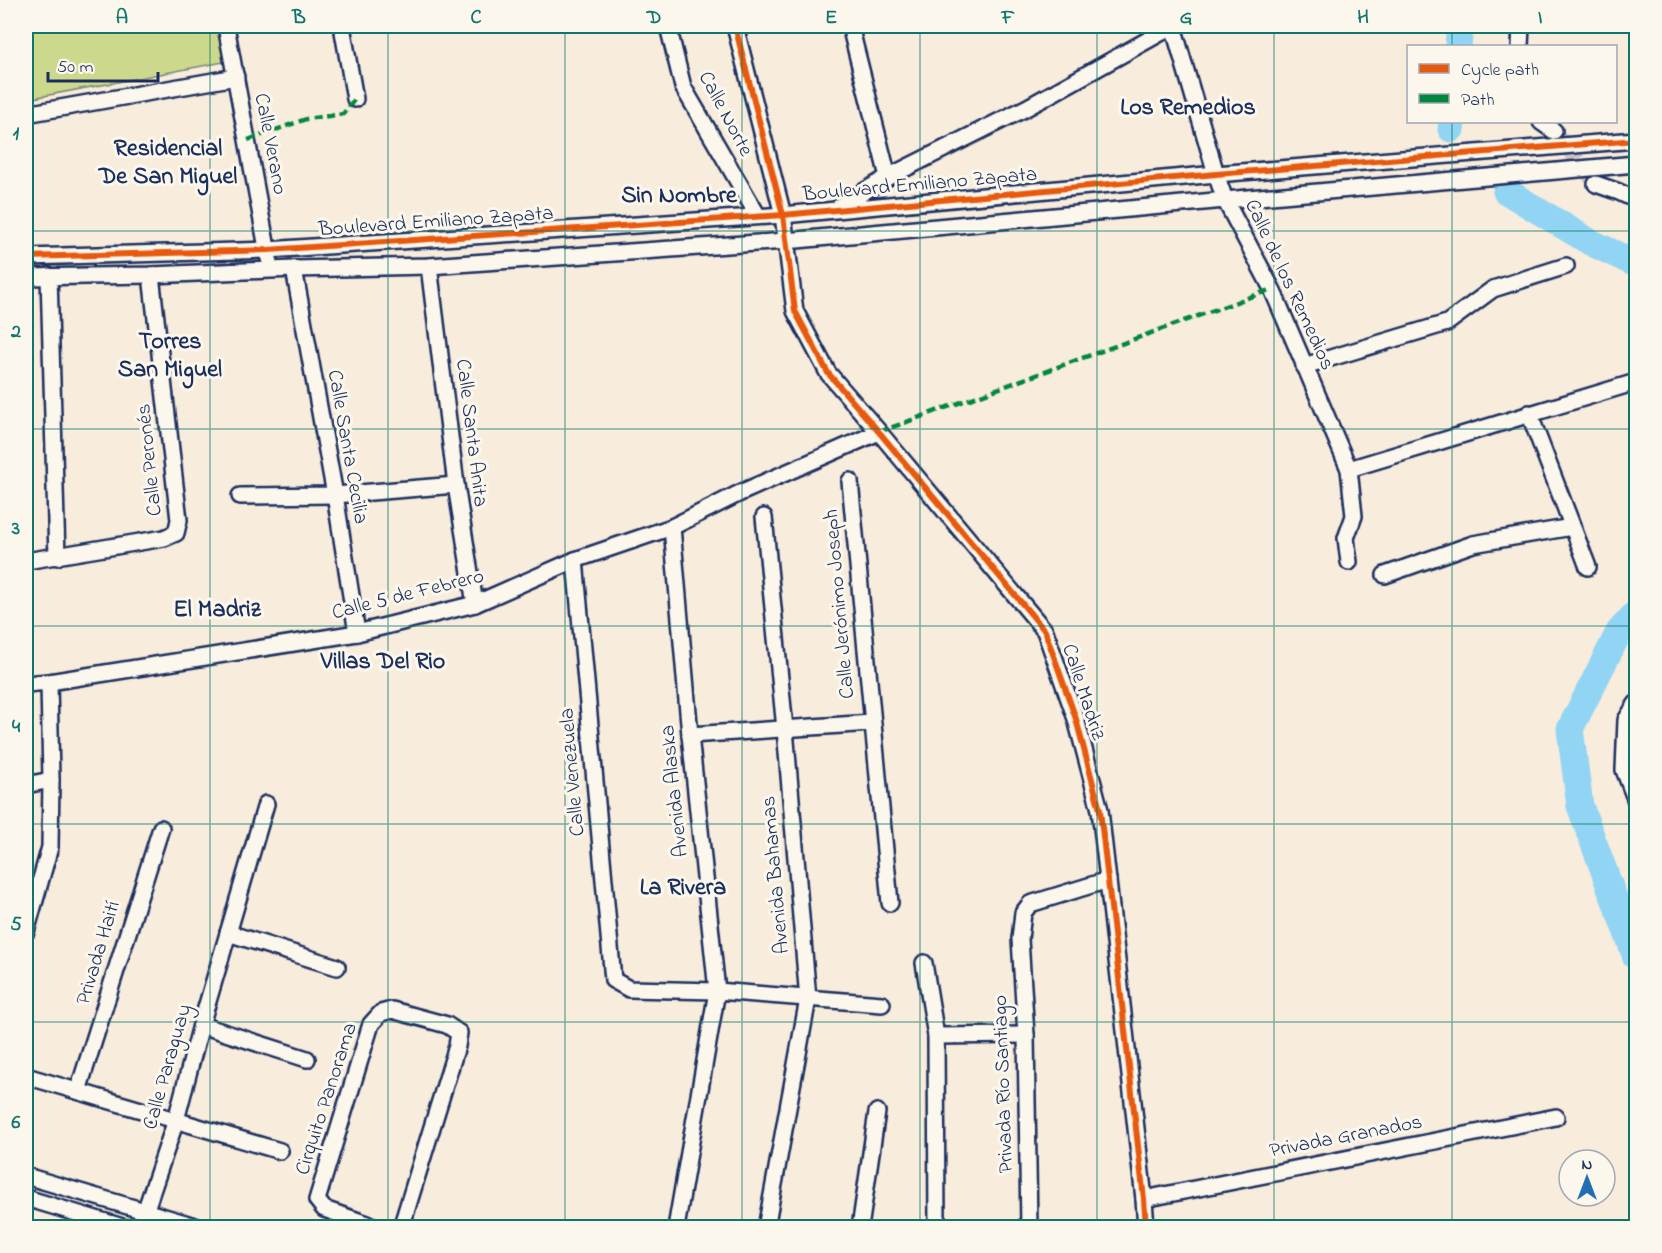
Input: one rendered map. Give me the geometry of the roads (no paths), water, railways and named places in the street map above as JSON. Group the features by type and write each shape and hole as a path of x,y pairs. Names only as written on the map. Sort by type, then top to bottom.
{"street":[{"name":"Calle Verano","path":"226,26 271,271"},
{"path":"342,26 355,99"},
{"name":"Calle Norte","path":"668,26 683,87 758,216"},
{"name":"Calle Madriz","path":"735,26 783,215 795,311 828,373 1045,631 1076,719 1100,810 1146,1227"},
{"path":"850,26 888,177"},
{"name":"Boulevard Emiliano Zapata","path":"835,209 888,177 1026,108 1173,26"},
{"name":"Calle de los Remedios","path":"1173,26 1225,200 1272,289 1349,469 1353,516 1346,538 1349,562"},
{"path":"1520,45 1521,26"},
{"path":"26,114 236,77"},
{"path":"1542,123 1554,131"},
{"name":"Boulevard Emiliano Zapata","path":"26,257 268,250 783,215 1216,174 1636,140"},
{"name":"Boulevard Emiliano Zapata","path":"26,277 429,266 786,241 1636,164"},
{"path":"1596,184 1636,200"},
{"name":"Calle Santa Anita","path":"429,266 456,485 475,604"},
{"path":"1304,366 1447,323 1493,289 1566,266"},
{"name":"Calle Santa Cecilia","path":"294,269 335,495 357,633"},
{"name":"Calle Peronés","path":"57,557 164,538 176,533 179,520 150,275"},
{"path":"26,561 57,557 50,276"},
{"path":"1349,469 1636,381"},
{"path":"1529,413 1588,567"},
{"name":"Calle 5 de Febrero","path":"26,684 357,633 475,604 575,560 672,527 740,493 879,432"},
{"name":"Calle Jerónimo Joseph","path":"850,481 890,903"},
{"path":"240,496 335,495 456,485"},
{"name":"Avenida Bahamas","path":"764,517 808,999 766,1227"},
{"name":"Avenida Alaska","path":"672,527 690,735 717,991 676,1227"},
{"path":"1385,575 1473,544 1572,527"},
{"name":"Calle Venezuela","path":"575,560 613,980 629,989 717,991"},
{"path":"26,932 50,847 51,780 48,682"},
{"path":"1636,704 1626,720 1624,770 1636,801"},
{"path":"690,735 872,723"},
{"path":"26,785 51,780"},
{"name":"Calle Paraguay","path":"145,1212 176,1120 201,1024 266,804"},
{"name":"Privada Haití","path":"78,1091 161,828"},
{"name":"Privada Río Santiago","path":"1029,1227 1026,1035 1020,939 1023,913 1030,904 1108,880"},
{"path":"228,933 337,967"},
{"path":"924,963 936,1036 937,1227"},
{"path":"717,991 882,1004"},
{"name":"Cirquito Panorama","path":"379,1227 324,1209 317,1200 371,1024 381,1013 392,1010 447,1024 459,1033 457,1046 401,1227"},
{"path":"201,1024 307,1059"},
{"path":"936,1036 1026,1035"},
{"path":"26,1076 280,1151"},
{"path":"860,1227 877,1112"},
{"name":"Privada Granados","path":"1144,1199 1556,1117"},
{"path":"26,1176 202,1227"},
{"path":"26,1198 126,1227"}],"waterway":[{"path":"1458,45 1460,26"},
{"path":"1451,129 1452,123"},
{"path":"1506,191 1590,242 1636,264"},
{"path":"1636,613 1619,632 1570,729 1580,806 1636,957"}],"tunnel":[{"path":"1554,131 1596,184"}],"district":[{"name":"Los Remedios","path":"1188,108"},
{"name":"Residencial De San Miguel","path":"168,163"},
{"name":"Sin Nombre","path":"679,196"},
{"name":"Torres San Miguel","path":"170,356"},
{"name":"El Madriz","path":"217,610"},
{"name":"Villas Del Rio","path":"383,662"},
{"name":"La Rivera","path":"683,888"}]}
